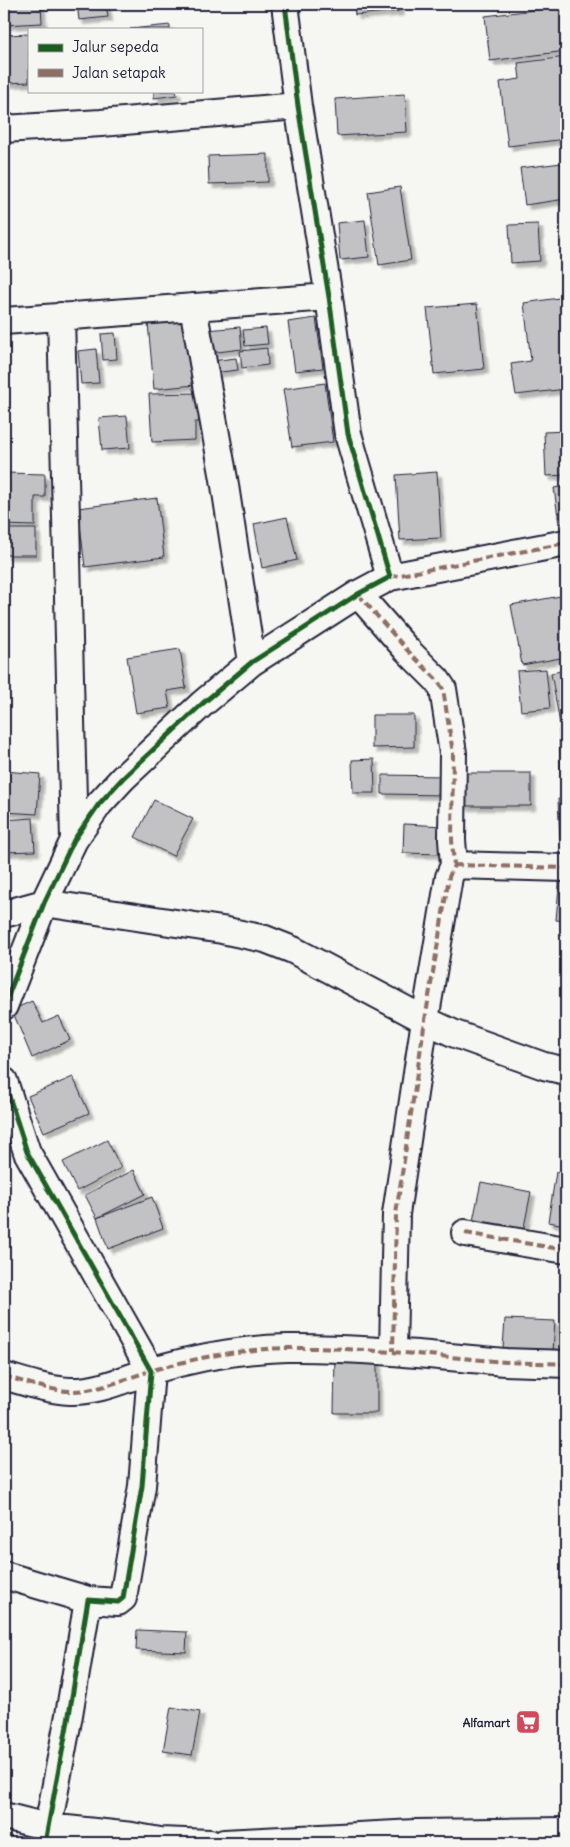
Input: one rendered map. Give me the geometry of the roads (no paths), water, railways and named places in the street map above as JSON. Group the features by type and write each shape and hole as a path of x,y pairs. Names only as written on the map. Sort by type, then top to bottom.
{"street":[{"path":"285,4 298,106 329,298 348,434 390,577"},
{"path":"4,129 92,124 298,106"},
{"path":"4,321 329,298"},
{"path":"194,307 224,479 252,662"},
{"path":"61,316 74,840"},
{"path":"4,1006 44,903 74,840 99,804 123,778 202,704 252,662 358,594 390,577 566,543"},
{"path":"358,594 443,688 453,754 452,840 454,865 449,877 425,1020 396,1214 393,1351"},
{"path":"454,865 566,868"},
{"path":"4,914 44,903 222,930 265,939 309,958 455,1034 544,1066 566,1071"},
{"path":"4,1081 27,1152 151,1371 142,1486 123,1598 118,1602 88,1600 4,1575"},
{"path":"465,1233 566,1250"},
{"path":"4,1376 43,1387 71,1391 95,1388 120,1382 151,1371 243,1351 288,1348 393,1351 507,1362 566,1364"},
{"path":"46,1835 69,1715 88,1600"},
{"path":"4,1816 46,1835 132,1836 160,1841 210,1843"},
{"path":"224,1843 365,1840 483,1831 566,1831"}],"place":[{"name":"Alfamart","path":"528,1722"}]}
